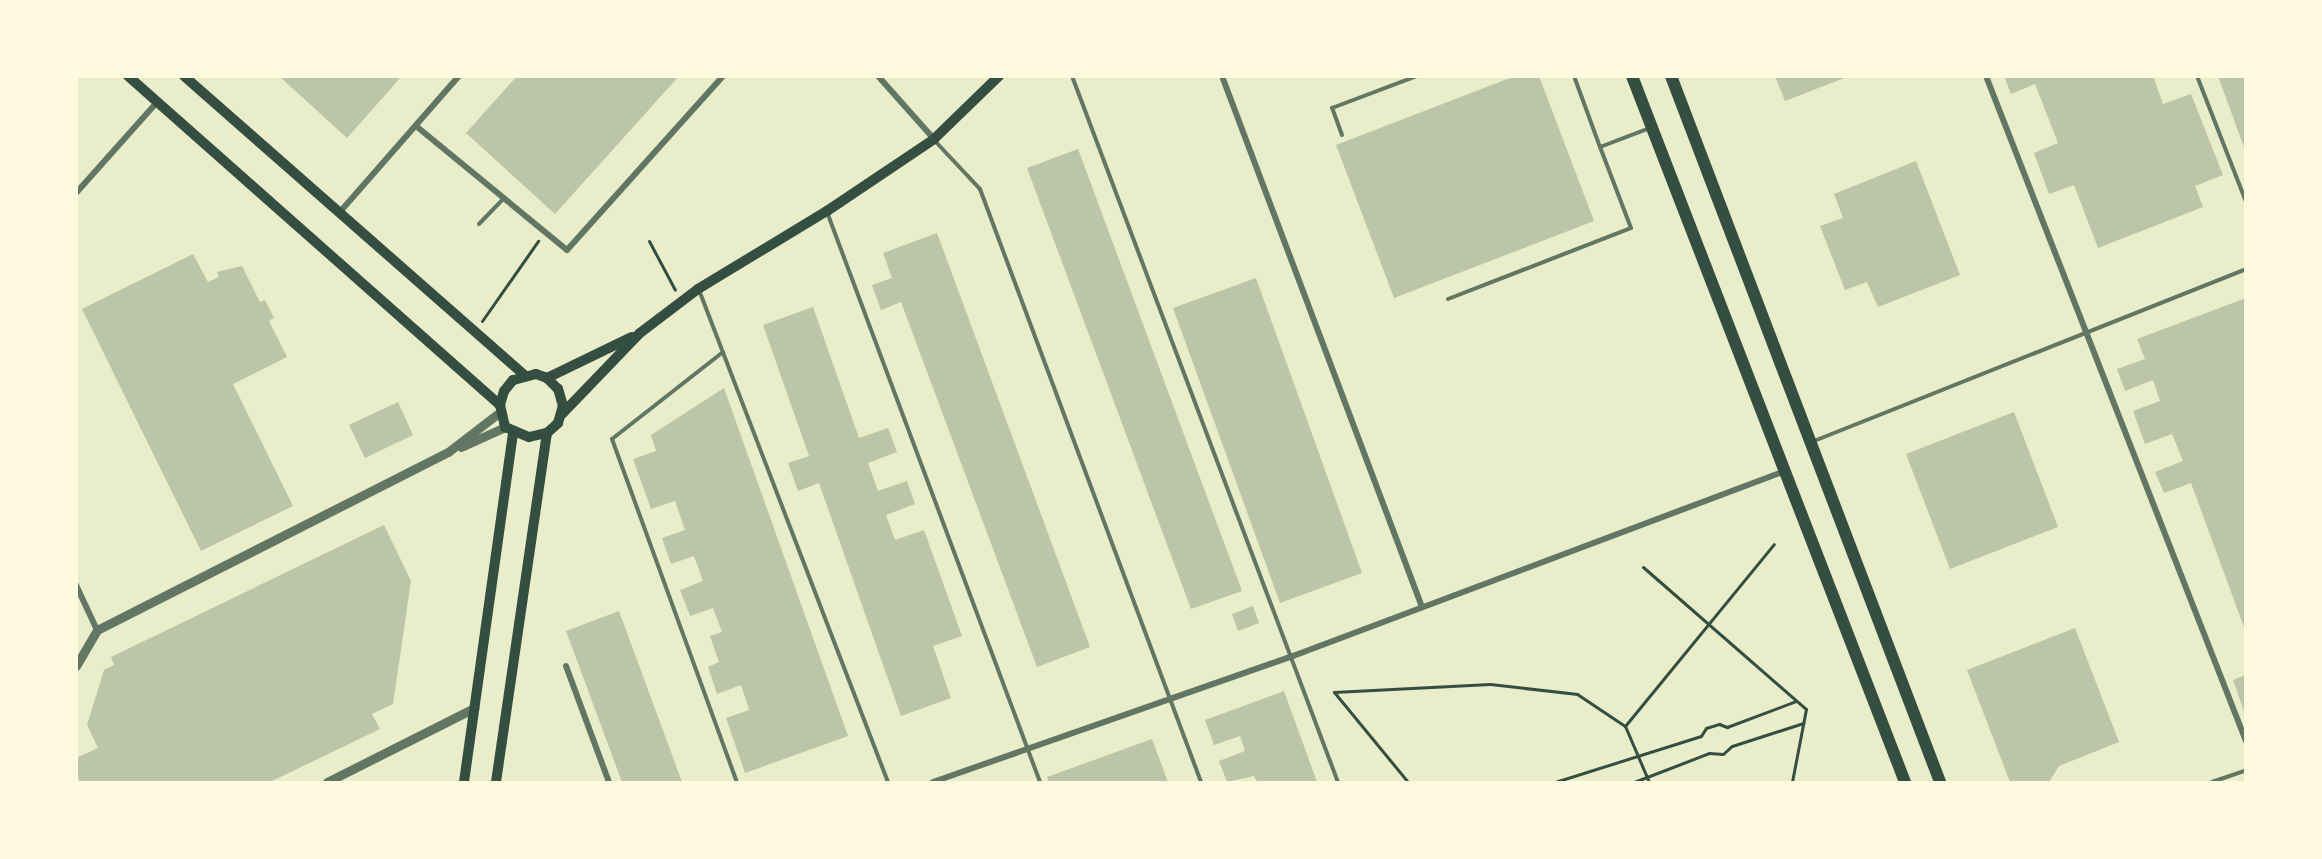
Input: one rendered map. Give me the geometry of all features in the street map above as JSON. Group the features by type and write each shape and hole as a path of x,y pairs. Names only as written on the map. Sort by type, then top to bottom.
{"main road":[{"path":"128,76 500,408 509,430 464,783"},
{"path":"496,783 547,433 562,414 640,333 698,289 827,212 934,139 999,76"},
{"path":"1632,76 1905,783"},
{"path":"1671,76 1940,783"},
{"path":"185,77 524,375 547,378 640,333"},
{"path":"500,408 504,391 524,375"},
{"path":"547,378 558,389 562,414"},
{"path":"509,430 529,437 547,433"}],"street":[{"path":"339,213 459,76"},
{"path":"416,126 567,250 723,76"},
{"path":"878,76 934,139"},
{"path":"1222,76 1422,607"},
{"path":"1986,76 2084,333 2246,741"},
{"path":"76,193 157,102"},
{"path":"448,452 500,408"},
{"path":"76,666 97,630 448,452 509,430"},
{"path":"933,783 1171,697 1293,656 1785,471"},
{"path":"76,585 97,630"},
{"path":"566,666 609,783"},
{"path":"327,783 474,708"}],"lane":[{"path":"1072,76 1293,656 1338,783"},
{"path":"1341,135 1332,108 1418,76"},
{"path":"1448,299 1630,228 1574,76"},
{"path":"2197,76 2246,202"},
{"path":"1600,147 1652,128"},
{"path":"934,139 980,189 1171,697 1201,783"},
{"path":"478,224 504,198"},
{"path":"827,212 1040,783"},
{"path":"1810,442 2246,268"},
{"path":"698,289 888,783"},
{"path":"723,352 612,439 736,783"},
{"path":"2212,783 2246,770"}],"path":[{"path":"475,332 544,232"},
{"path":"649,241 682,302"},
{"path":"1625,726 1774,544"},
{"path":"1643,567 1806,709 1792,783"},
{"path":"1408,783 1334,692 1455,684 1539,689 1577,694 1625,726 1640,756 1649,783"},
{"path":"1555,783 1701,736 1706,728 1719,724 1727,727 1796,701"},
{"path":"1634,783 1709,753 1723,754 1732,746 1803,723"}],"building":[{"path":"279,76 402,76 347,138"},
{"path":"517,76 679,76 555,214 466,133"},
{"path":"1515,76 1539,76 1594,221 1394,298 1336,145"},
{"path":"1775,76 1846,76 1847,77 1785,101"},
{"path":"2004,76 2153,76 2163,104 2191,94 2223,175 2195,186 2203,207 2098,248 2074,185 2049,194 2034,153 2058,143 2035,84 2011,94"},
{"path":"2218,76 2246,76 2246,150 2245,150"},
{"path":"1078,149 1242,591 1191,609 1027,168"},
{"path":"1916,161 1960,275 1878,307 1867,282 1845,290 1820,226 1843,218 1834,194"},
{"path":"937,233 1090,647 1037,667 901,302 881,310 872,285 892,278 883,253"},
{"path":"193,254 208,282 219,277 217,272 242,266 260,302 265,300 274,318 269,321 287,357 233,384 293,506 201,551 82,309"},
{"path":"1256,278 1362,573 1280,603 1173,308"},
{"path":"2246,298 2245,630 2191,483 2164,493 2155,472 2183,461 2172,434 2145,444 2133,411 2160,401 2153,380 2125,391 2117,369 2145,359 2137,339"},
{"path":"813,307 859,438 888,428 897,452 868,463 878,491 907,481 915,504 886,515 895,540 924,530 962,636 933,646 951,698 901,716 819,483 798,491 788,463 809,456 763,325"},
{"path":"724,388 848,736 745,773 726,718 749,710 741,685 717,694 708,667 719,662 710,636 722,632 713,608 690,616 680,590 703,581 694,556 671,564 662,538 685,530 675,501 651,509 633,459 656,451 651,435"},
{"path":"398,402 413,435 365,458 349,425"},
{"path":"2014,412 2058,527 1950,569 1906,454"},
{"path":"384,525 411,581 393,704 372,714 380,729 270,782 79,782 76,758 98,748 87,725 104,670 114,665 111,657"},
{"path":"1253,606 1259,623 1238,631 1232,614"},
{"path":"619,611 682,782 622,782 566,631"},
{"path":"2075,628 2119,742 2059,766 2049,782 2010,782 1967,670"},
{"path":"2246,675 2246,714 2245,714 2233,680"},
{"path":"1284,691 1317,782 1257,782 1254,776 1227,782 1219,761 1245,751 1240,736 1214,745 1205,720"},
{"path":"1152,739 1168,782 1049,782 1047,777"}]}
